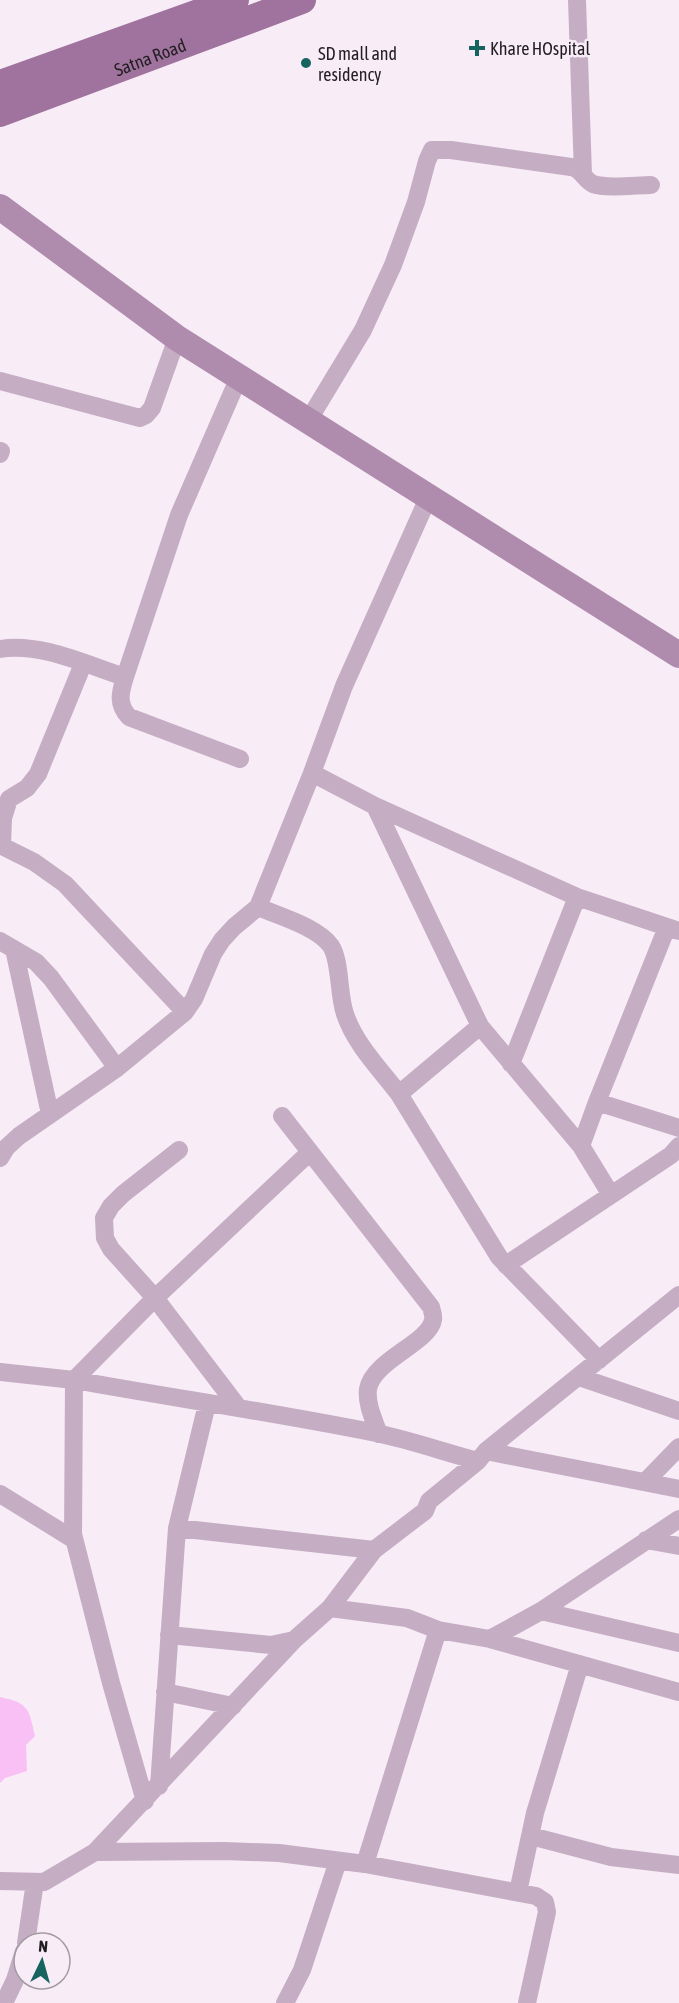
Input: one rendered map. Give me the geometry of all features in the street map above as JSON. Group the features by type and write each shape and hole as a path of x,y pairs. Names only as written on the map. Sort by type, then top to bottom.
{"main road":[{"path":"0,84 235,0"},
{"name":"Satna Road","path":"0,112 302,0"}],"street":[{"path":"577,0 583,174"},
{"path":"308,421 363,330 388,276 416,202 432,150 451,150 578,168 592,183 601,186 651,184"},
{"path":"0,207 177,338 679,655"},
{"path":"0,381 140,418 152,408 177,338"},
{"path":"239,377 179,515 120,698 122,709 129,717 240,759"},
{"path":"0,1158 6,1148 19,1136 117,1068 185,1012 194,999 213,954 222,940 258,907 344,686 428,498"},
{"path":"0,649 26,647 125,677"},
{"path":"83,664 38,774 27,788 9,799 3,818 1,845 34,862 65,884 185,1012"},
{"path":"312,773 375,806 577,897 673,929 580,1146"},
{"path":"375,806 480,1026 580,1146 612,1195"},
{"path":"512,1064 577,897"},
{"path":"258,907 318,933 331,946 337,962 339,992 352,1034 399,1094 499,1257 599,1360"},
{"path":"7,945 36,962 51,978 117,1068"},
{"path":"7,945 50,1114"},
{"path":"399,1094 480,1026"},
{"path":"597,1102 679,1128"},
{"path":"282,1116 431,1307 433,1323 426,1332 382,1367 370,1381 368,1403 379,1434"},
{"path":"506,1265 671,1155 679,1146"},
{"path":"179,1150 111,1206 104,1218 105,1238 111,1249 155,1298 238,1407"},
{"path":"0,1494 73,1539 74,1380 155,1298 310,1152"},
{"path":"0,1881 44,1882 95,1852 294,1640 330,1608 374,1550 426,1511 429,1501 679,1295"},
{"path":"0,1372 74,1380 207,1404 238,1407 482,1456 679,1489"},
{"path":"579,1377 679,1411"},
{"path":"159,1786 177,1528 207,1404"},
{"path":"645,1482 679,1447"},
{"path":"490,1639 541,1611 679,1519"},
{"path":"177,1528 374,1550"},
{"path":"73,1534 111,1683 145,1801"},
{"path":"646,1539 679,1546"},
{"path":"330,1608 407,1618 438,1630 490,1639 679,1692"},
{"path":"541,1611 679,1643"},
{"path":"365,1864 438,1630"},
{"path":"169,1635 271,1645 294,1640"},
{"path":"518,1892 535,1813 580,1664"},
{"path":"165,1692 233,1706"},
{"path":"531,1836 611,1857 679,1865"},
{"path":"95,1852 279,1853 365,1864 518,1892 542,1899 547,1912 527,2003"},
{"path":"285,2003 302,1970 338,1861"},
{"path":"28,1931 35,1882"},
{"path":"4,2003 12,1986"}],"shaded area":[{"path":"0,1697 17,1702 26,1709 35,1736 26,1745 27,1771 5,1778 0,1783"}],"place":[{"name":"Khare HOspital","path":"477,48"},
{"name":"SD mall and residency","path":"306,63"}]}
